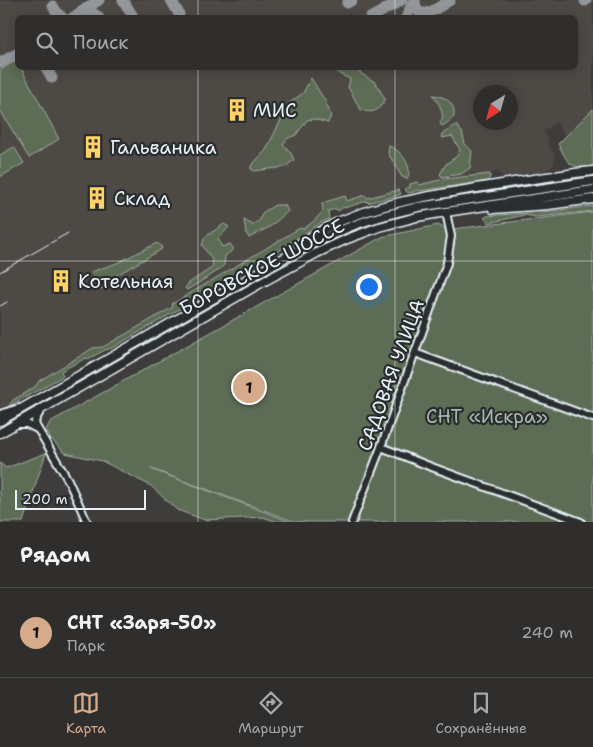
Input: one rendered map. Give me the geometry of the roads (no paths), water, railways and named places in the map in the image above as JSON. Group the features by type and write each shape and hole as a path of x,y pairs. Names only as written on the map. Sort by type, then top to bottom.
{"main road":[{"path":"284,258 295,248 335,224 377,208 442,193 593,171"},
{"name":"БОРОВСКОЕ ШОССЕ","path":"0,433 262,283 337,243 373,229 417,217 573,188 593,181"},
{"name":"БОРОВСКОЕ ШОССЕ","path":"0,421 284,258 348,228 391,214 437,204 573,188 593,190"},
{"path":"467,209 484,210 529,207 593,199"}],"street":[{"name":"САДОВАЯ УЛИЦА","path":"352,522 447,262 451,236 446,212"},
{"path":"415,353 593,418"},
{"path":"0,414 27,406"},
{"path":"42,409 35,421 37,429 68,480 87,522"},
{"path":"16,424 27,424 37,429"},
{"path":"381,447 581,522"}],"railway":[{"path":"0,272 68,233"},
{"path":"0,306 7,302"}],"place":[{"name":"МИС","path":"237,110"},
{"name":"Гальваника","path":"93,147"},
{"name":"Склад","path":"97,198"},
{"name":"Котельная","path":"61,281"},
{"name":"СНТ «Заря-50»","path":"249,387"}],"park label":[{"name":"СНТ «Искра»","path":"487,416"}]}
